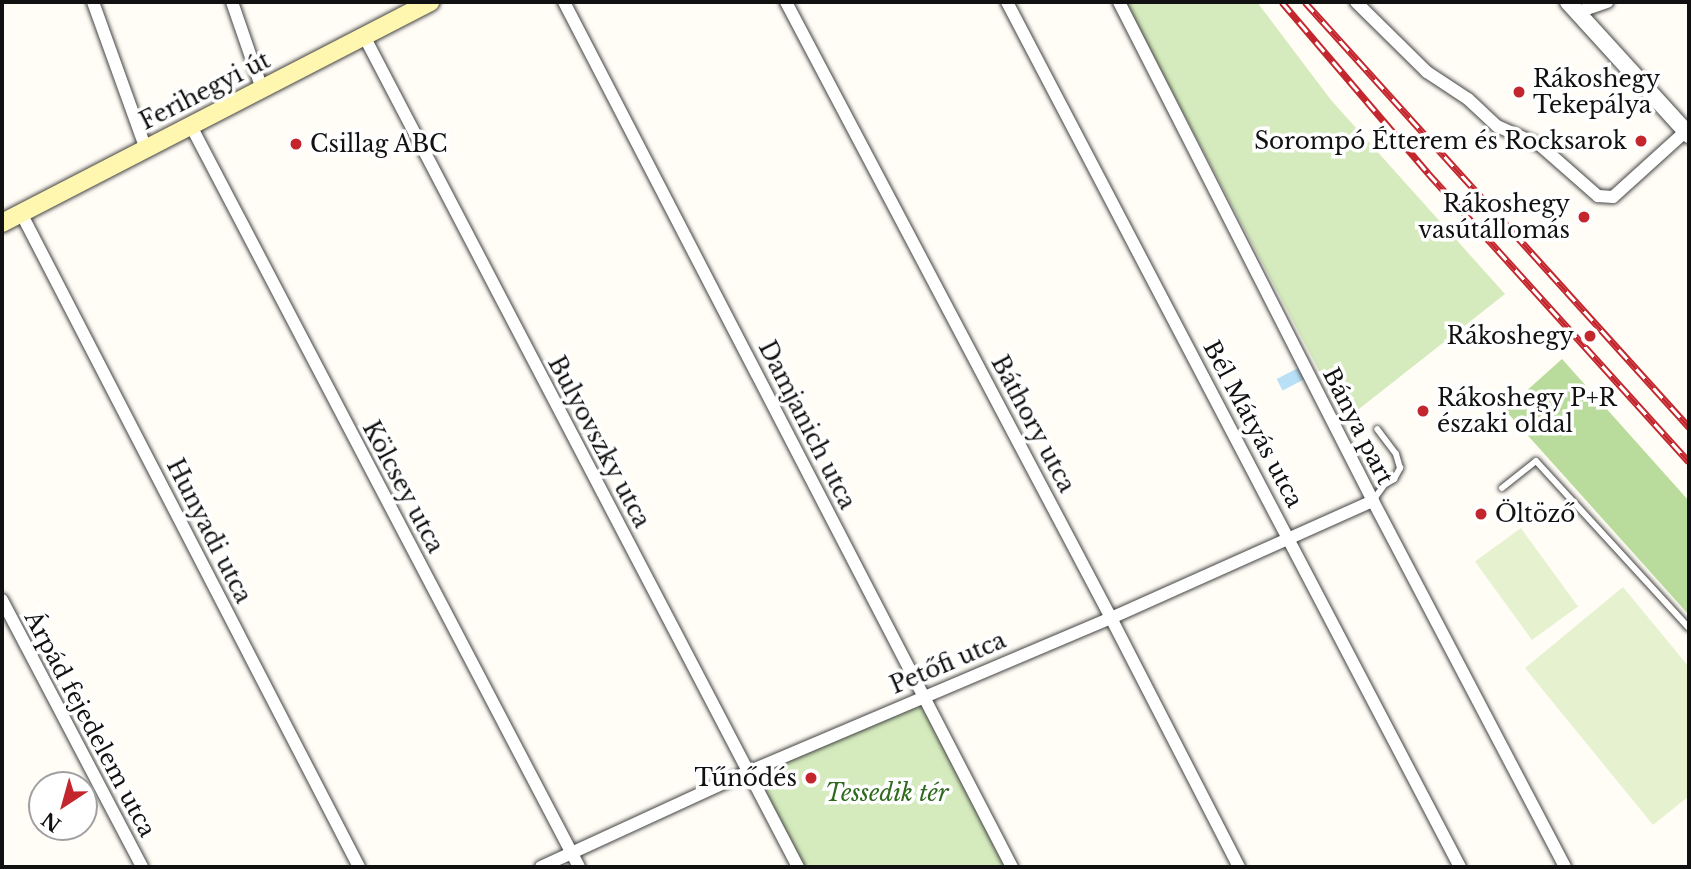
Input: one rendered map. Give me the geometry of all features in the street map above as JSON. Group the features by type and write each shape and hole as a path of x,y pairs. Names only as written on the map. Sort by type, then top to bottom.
{"main road":[{"name":"Ferihegyi út","path":"2,223 430,2"}],"street":[{"path":"93,2 146,149"},
{"path":"232,2 262,89"},
{"name":"Damjanich utca","path":"564,2 1012,867"},
{"name":"Báthory utca","path":"786,2 1111,618 1239,867"},
{"name":"Bél Mátyás utca","path":"1007,2 1460,867"},
{"name":"Bánya part","path":"1119,2 1373,501 1564,867"},
{"path":"1356,2 1427,72 1468,99 1497,126 1541,146 1598,196 1613,197 1688,133 1573,7"},
{"path":"1573,7 1607,2"},
{"name":"Bulyovszky utca","path":"364,36 798,867"},
{"name":"Kölcsey utca","path":"191,126 579,867"},
{"name":"Hunyadi utca","path":"21,213 359,867"},
{"name":"Petőfi utca","path":"541,867 923,695 1111,618 1373,501"},
{"name":"Árpád fejedelem utca","path":"2,600 142,867"}],"lane":[{"path":"1373,501 1384,485 1394,479 1400,468 1396,454 1377,429"},
{"path":"1502,488 1536,461 1689,628"}],"green space":[{"path":"1125,2 1257,2 1331,100 1505,294 1345,420"},
{"path":"1562,359 1689,501 1689,615 1505,410"},
{"path":"1521,528 1578,606 1532,640 1475,562"},
{"path":"1623,587 1689,667 1689,796 1653,825 1525,668"},
{"name":"Tessedik tér","path":"923,695 1012,867 798,867 748,772"}],"water":[{"path":"1298,368 1304,380 1283,390 1277,379"}],"railway":[{"path":"1282,2 1428,173 1689,462"},
{"path":"1305,2 1689,427"}],"place":[{"name":"Rákoshegy Tekepálya","path":"1519,92"},
{"name":"Sorompó Étterem és Rocksarok","path":"1641,141"},
{"name":"Csillag ABC","path":"296,144"},
{"name":"Rákoshegy vasútállomás","path":"1584,217"},
{"name":"Rákoshegy","path":"1590,336"},
{"name":"Rákoshegy P+R északi oldal","path":"1423,411"},
{"name":"Öltöző","path":"1481,514"},
{"name":"Tűnődés","path":"811,778"}]}
